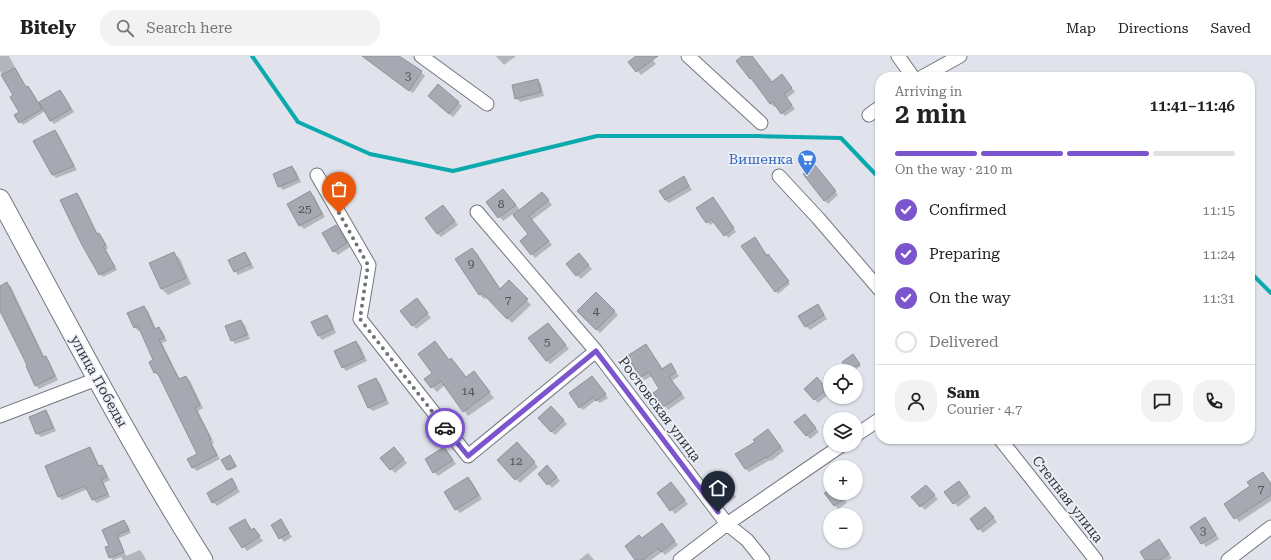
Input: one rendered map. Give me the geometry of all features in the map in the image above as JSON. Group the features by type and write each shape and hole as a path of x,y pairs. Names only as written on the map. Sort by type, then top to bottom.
{"street":[{"path":"421,56 488,104"},
{"path":"688,56 761,123"},
{"path":"898,56 909,72"},
{"path":"931,72 960,56"},
{"path":"869,115 875,111"},
{"path":"317,175 368,265 360,319 468,456 596,351"},
{"path":"779,176 818,218 875,284"},
{"name":"улица Победы","path":"0,199 97,379 171,509 203,560"},
{"name":"Ростовская улица","path":"477,212 596,351 727,524 747,540 763,560"},
{"path":"0,416 97,379"},
{"path":"863,430 875,422"},
{"name":"Степная улица","path":"1004,444 1096,560"},
{"path":"680,560 727,524 832,452"},
{"path":"1228,560 1271,526"}],"building":[{"path":"362,56 399,56 422,71 409,91"},
{"path":"636,56 658,56 636,72 628,62"},
{"path":"742,56 752,56 772,82 782,74 792,88 784,94 792,105 781,114 773,102 770,104 751,78 750,79 736,61"},
{"path":"15,68 26,87 28,86 42,109 19,123 14,115 19,112 10,97 13,95 1,75"},
{"path":"538,79 541,92 515,99 512,85"},
{"path":"438,84 459,102 449,114 428,96"},
{"path":"60,90 71,109 50,121 39,102"},
{"path":"55,130 74,166 52,175 33,141"},
{"path":"815,165 836,191 824,201 803,174"},
{"path":"292,166 298,179 278,187 273,174"},
{"path":"684,176 689,186 665,200 659,191"},
{"path":"503,189 516,205 498,218 486,202"},
{"path":"310,191 322,214 299,226 287,204"},
{"path":"542,192 549,200 529,216 549,241 531,255 520,241 528,234 513,215"},
{"path":"77,193 97,234 99,233 106,245 103,246 115,267 99,275 82,245 60,200"},
{"path":"713,197 734,228 724,236 711,219 706,223 696,208"},
{"path":"443,205 455,221 437,234 425,218"},
{"path":"336,225 347,243 333,252 322,233"},
{"path":"755,237 767,256 768,254 789,281 775,292 741,246"},
{"path":"472,248 500,289 509,280 528,299 507,319 482,293 479,295 455,259"},
{"path":"174,252 186,278 161,289 149,263"},
{"path":"245,252 251,264 234,272 228,260"},
{"path":"579,253 589,265 576,276 566,264"},
{"path":"7,282 43,357 46,356 55,376 35,386 26,366 27,365 0,311 0,286"},
{"path":"596,292 615,311 596,330 577,311"},
{"path":"417,298 428,313 412,326 400,311"},
{"path":"818,304 824,315 805,327 798,316"},
{"path":"144,306 155,329 159,327 164,338 159,340 179,379 186,376 200,405 195,408 211,439 209,440 217,455 192,468 187,459 197,454 157,372 154,373 149,362 153,360 138,326 134,328 127,313"},
{"path":"327,315 333,329 318,336 311,322"},
{"path":"241,320 247,335 231,341 225,326"},
{"path":"548,323 566,345 546,361 528,338"},
{"path":"356,341 364,358 342,368 334,351"},
{"path":"435,341 449,360 451,358 466,377 474,371 490,392 463,412 441,381 431,388 424,379 432,373 418,354"},
{"path":"646,344 662,369 671,363 676,372 669,377 682,394 663,407 653,393 659,389 649,372 640,377 627,356"},
{"path":"853,354 860,364 843,364 842,362"},
{"path":"592,376 606,394 596,401 593,397 579,408 569,393"},
{"path":"817,377 823,384 823,392 814,400 804,389"},
{"path":"376,378 386,400 368,408 358,386"},
{"path":"551,406 564,420 551,432 538,418"},
{"path":"46,410 53,428 36,434 29,417"},
{"path":"805,414 816,428 806,436 794,422"},
{"path":"768,429 781,447 767,458 766,457 745,469 735,454 755,442 753,440"},
{"path":"517,442 535,462 515,480 497,460"},
{"path":"90,447 98,466 102,465 107,477 101,479 108,494 92,500 85,486 58,497 45,466"},
{"path":"394,447 404,459 390,470 380,458"},
{"path":"444,447 453,460 433,473 425,459"},
{"path":"230,455 236,466 227,470 221,460"},
{"path":"547,465 557,477 547,485 538,474"},
{"path":"1263,472 1271,484 1271,495 1234,519 1224,504 1250,486 1247,482"},
{"path":"721,476 733,493 724,500 711,484"},
{"path":"468,477 479,495 455,510 444,492"},
{"path":"232,478 237,488 212,503 207,493"},
{"path":"959,481 968,493 953,504 944,492"},
{"path":"671,482 685,500 670,511 657,493"},
{"path":"926,485 935,495 920,507 911,497"},
{"path":"829,500 843,500 834,506"},
{"path":"985,507 994,517 978,530 970,519"},
{"path":"1205,517 1216,535 1201,544 1190,527"},
{"path":"245,519 251,530 254,528 260,536 242,548 229,528"},
{"path":"281,519 289,533 279,539 271,525"},
{"path":"124,520 129,530 117,535 124,552 109,558 105,547 109,546 102,530"},
{"path":"662,523 675,541 661,552 658,548 643,560 635,560 625,546 639,535 642,538"},
{"path":"1159,539 1169,554 1160,560 1145,560 1140,552"}],"waterway":[{"path":"252,56 298,122 370,154 453,171 597,136 756,136 841,138 875,174"},
{"path":"1255,277 1271,293"}],"way so far":[{"path":"339,213 368,265 360,319 445,428"}],"place":[{"name":"Вишенка","path":"807,176"}],"route":[{"path":"445,428 468,456 596,351 718,512"}]}
